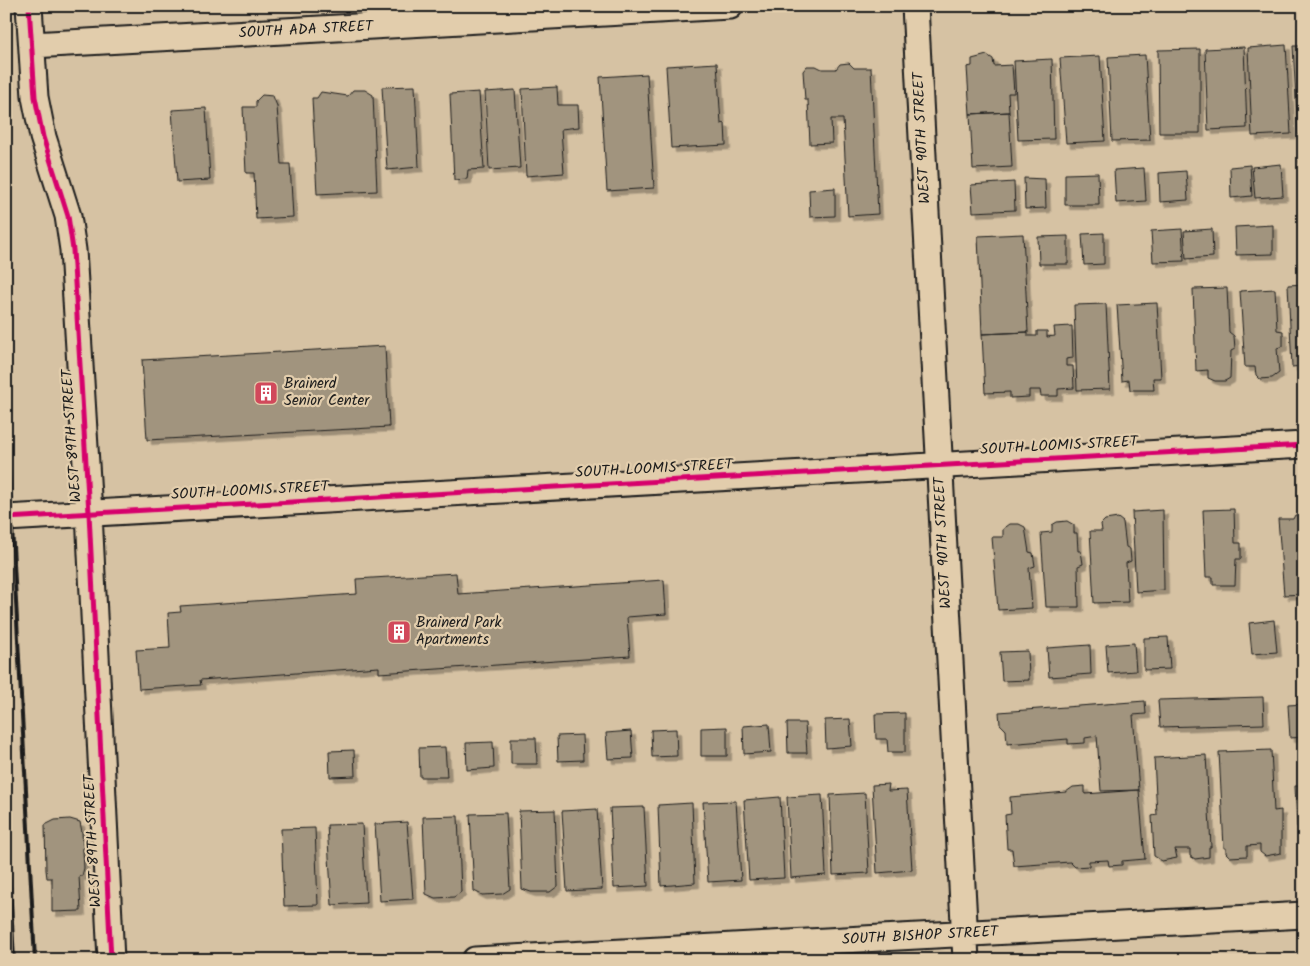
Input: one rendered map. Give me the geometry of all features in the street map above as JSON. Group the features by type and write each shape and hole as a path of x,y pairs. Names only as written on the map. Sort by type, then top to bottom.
{"street":[{"name":"WEST 89TH STREET","path":"30,6 35,97 43,137 68,216 73,250 89,513 111,960"},
{"name":"SOUTH ADA STREET","path":"32,45 730,6"},
{"name":"WEST 90TH STREET","path":"915,6 966,960"},
{"name":"SOUTH LOOMIS STREET","path":"6,518 1304,445"},
{"name":"SOUTH BISHOP STREET","path":"475,960 1304,915"}],"building":[{"path":"1286,45 1291,134 1252,136 1248,48"},
{"path":"1293,46 1304,46 1304,134 1298,135"},
{"path":"1244,47 1247,128 1208,130 1205,49"},
{"path":"1200,49 1200,133 1159,133 1158,50"},
{"path":"987,55 993,59 994,66 1012,65 1014,93 1008,93 1009,112 970,114 967,67 972,66 972,59"},
{"path":"1145,55 1150,140 1112,141 1108,57"},
{"path":"1100,56 1105,141 1066,143 1060,58"},
{"path":"1052,59 1054,139 1018,140 1014,61"},
{"path":"717,63 721,124 725,123 726,145 671,148 666,66"},
{"path":"849,63 854,68 871,68 878,214 848,216 843,119 831,119 832,143 810,144 808,100 805,100 803,71 807,66 836,69 840,64"},
{"path":"647,74 654,188 607,191 600,77"},
{"path":"415,86 419,167 387,170 382,87"},
{"path":"557,87 558,105 578,105 579,127 561,129 564,173 526,176 522,89"},
{"path":"353,90 365,90 373,95 377,191 317,194 312,98 317,98 321,92 348,96"},
{"path":"515,90 520,168 489,170 485,92"},
{"path":"479,92 484,169 468,170 467,179 454,180 450,94"},
{"path":"262,95 273,96 277,106 281,164 290,164 293,217 256,219 254,173 246,173 243,107 256,107 256,101"},
{"path":"206,108 210,180 177,182 172,110"},
{"path":"1009,112 1012,167 973,169 970,114"},
{"path":"1299,160 1304,160 1304,190 1301,190"},
{"path":"1281,164 1283,196 1255,198 1252,167"},
{"path":"1250,165 1252,196 1231,198 1230,167"},
{"path":"1144,168 1146,201 1116,203 1114,170"},
{"path":"1186,171 1188,200 1160,202 1159,173"},
{"path":"1098,173 1099,205 1065,205 1065,174"},
{"path":"1024,178 1045,179 1046,208 1025,209"},
{"path":"1014,182 1015,210 973,212 971,185"},
{"path":"835,188 835,216 810,217 809,190"},
{"path":"1299,224 1304,224 1304,252 1300,252"},
{"path":"1273,225 1273,254 1236,255 1235,227"},
{"path":"1182,229 1184,261 1153,262 1151,231"},
{"path":"1212,229 1213,257 1186,259 1184,231"},
{"path":"1104,233 1104,264 1084,265 1082,234"},
{"path":"1023,234 1028,332 982,334 978,236"},
{"path":"1068,236 1068,264 1039,264 1038,237"},
{"path":"1304,284 1304,374 1302,366 1292,367 1288,285"},
{"path":"1227,288 1229,332 1234,336 1235,349 1231,351 1230,378 1225,381 1215,381 1208,378 1208,370 1196,371 1193,289"},
{"path":"1275,289 1277,330 1283,331 1283,346 1277,348 1279,373 1272,378 1260,379 1256,375 1255,367 1245,367 1240,291"},
{"path":"1157,303 1161,378 1153,378 1154,390 1130,390 1129,380 1122,381 1117,305"},
{"path":"1106,304 1110,389 1077,390 1074,305"},
{"path":"1072,326 1073,358 1066,359 1066,366 1073,366 1074,388 1058,389 1058,396 1041,396 1040,390 1029,390 1029,397 1010,398 1010,392 985,393 982,334 1028,332 1028,336 1037,336 1037,331 1047,331 1047,337 1055,336 1054,327"},
{"name":"Brainerd Senior Center","path":"385,346 389,427 147,440 142,360"},
{"path":"1234,509 1235,543 1241,543 1241,559 1236,559 1235,585 1213,585 1213,577 1206,577 1203,510"},
{"path":"1163,510 1164,590 1136,592 1132,512"},
{"path":"1295,515 1304,516 1304,594 1284,595 1278,519 1293,519"},
{"path":"1118,518 1123,522 1126,547 1130,549 1131,561 1126,563 1128,602 1094,603 1090,531 1102,531 1101,524 1105,520"},
{"path":"1067,521 1074,525 1074,533 1077,533 1078,551 1081,551 1083,564 1078,566 1079,607 1046,607 1041,533 1052,532 1052,525 1057,522"},
{"path":"1010,524 1019,524 1025,527 1029,552 1033,553 1035,566 1029,568 1032,608 998,610 992,537 1003,537 1003,529"},
{"name":"Brainerd Park Apartments","path":"456,573 458,594 664,580 666,614 627,617 630,656 379,673 379,667 200,680 201,685 139,689 136,650 170,648 168,613 181,612 180,606 357,594 356,579"},
{"path":"1274,620 1277,652 1252,654 1249,623"},
{"path":"1168,637 1170,669 1144,670 1144,638"},
{"path":"1134,643 1136,671 1108,673 1106,645"},
{"path":"1090,645 1091,674 1049,677 1047,648"},
{"path":"1028,651 1029,680 1002,681 1000,652"},
{"path":"1263,697 1264,724 1160,727 1158,700"},
{"path":"1145,701 1146,714 1133,715 1139,790 1101,791 1097,736 1085,738 1085,743 1068,744 1068,739 1007,744 1006,730 1000,724 999,712"},
{"path":"1304,704 1304,737 1290,738 1288,705"},
{"path":"905,713 905,752 888,752 887,739 876,739 875,714"},
{"path":"850,719 852,746 826,748 825,720"},
{"path":"787,723 805,723 807,753 788,753"},
{"path":"769,724 771,752 744,754 743,726"},
{"path":"727,727 727,756 701,756 701,728"},
{"path":"676,729 677,756 652,757 651,730"},
{"path":"631,731 633,758 608,759 606,733"},
{"path":"582,735 583,760 558,761 557,736"},
{"path":"511,738 536,738 537,764 511,764"},
{"path":"493,742 494,768 467,770 466,743"},
{"path":"445,747 447,777 420,777 419,748"},
{"path":"354,750 355,776 330,777 329,751"},
{"path":"1271,750 1274,811 1281,810 1281,853 1265,856 1260,852 1260,845 1247,846 1247,856 1230,857 1226,853 1226,848 1224,848 1219,752"},
{"path":"1206,755 1211,847 1209,847 1209,857 1195,859 1190,856 1190,849 1175,849 1177,858 1162,861 1154,856 1152,816 1157,815 1154,758"},
{"path":"889,784 888,791 907,790 912,870 877,873 872,785"},
{"path":"1085,786 1085,794 1139,790 1145,859 1122,861 1122,865 1109,866 1108,860 1089,861 1089,866 1075,867 1070,862 1014,866 1012,849 1007,849 1005,815 1011,814 1010,797 1066,792 1073,787"},
{"path":"1295,786 1304,786 1304,826 1297,827"},
{"path":"865,793 869,873 833,875 830,795"},
{"path":"822,795 826,875 791,878 787,797"},
{"path":"780,797 784,878 749,880 744,800"},
{"path":"736,801 741,880 708,882 703,802"},
{"path":"692,803 695,883 661,886 658,805"},
{"path":"644,807 648,886 614,888 610,808"},
{"path":"597,809 602,889 567,891 562,811"},
{"path":"555,810 558,886 550,892 531,892 522,889 519,811"},
{"path":"506,813 510,889 502,894 482,895 474,891 470,814"},
{"path":"458,816 461,892 454,897 435,898 426,894 423,817"},
{"path":"70,819 80,822 82,832 84,868 82,876 79,876 81,911 52,912 52,878 47,878 45,825 55,820"},
{"path":"407,822 413,899 380,901 375,824"},
{"path":"362,824 366,903 332,905 327,825"},
{"path":"315,828 318,905 284,906 281,829"}],"railway":[{"path":"6,413 35,960"},
{"path":"6,810 14,960"}],"cycle path":[{"path":"29,6 35,97 43,137 68,216 73,250 89,513 111,960"},
{"path":"6,518 1304,445"}],"place":[{"name":"Brainerd Senior Center","path":"266,393"},
{"name":"Brainerd Park Apartments","path":"399,632"}]}
